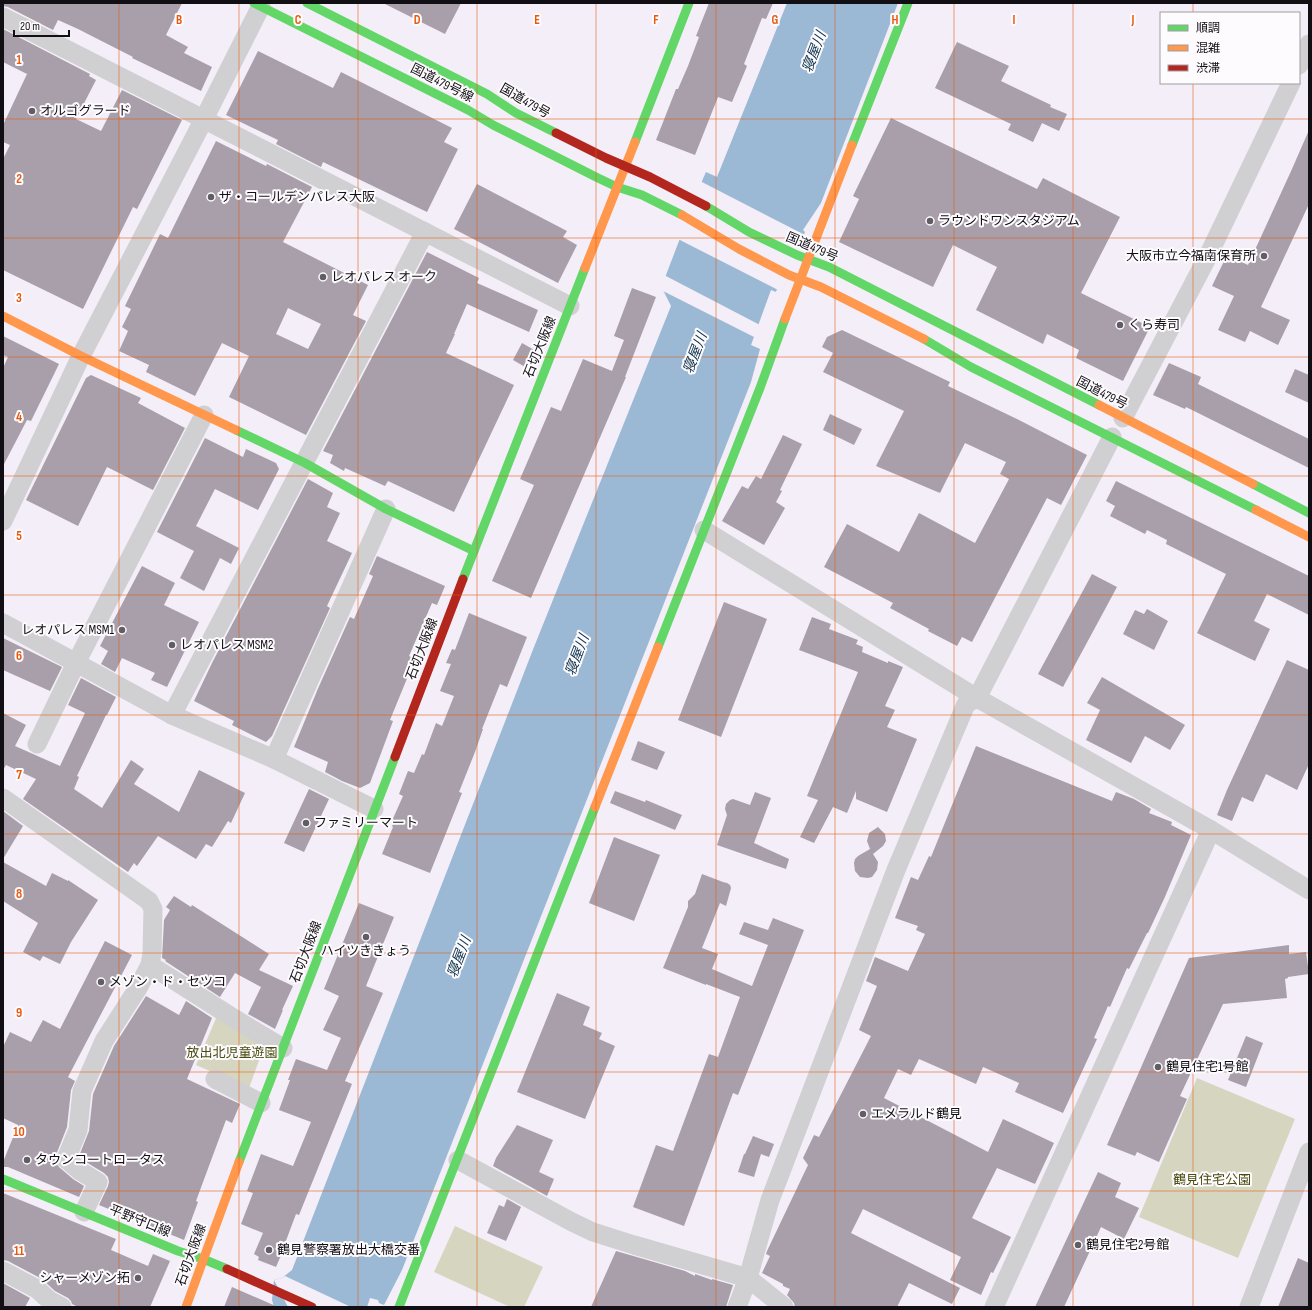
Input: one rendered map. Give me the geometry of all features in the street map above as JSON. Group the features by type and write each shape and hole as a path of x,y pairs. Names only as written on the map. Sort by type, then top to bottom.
{"main road":[{"name":"国道479号","path":"307,3 487,94 516,113 685,195 749,232 797,255 829,267 1309,513"},
{"name":"石切大阪線","path":"186,1307 261,1103 374,809 689,3"},
{"path":"399,1307 760,388 908,3"},
{"name":"国道479号線","path":"258,5 468,110 493,125 617,187"},
{"path":"617,187 642,195 695,222 739,249 789,275 821,287 913,333 970,367 1309,537"},
{"path":"3,316 81,356 305,463 386,509 474,550"},
{"name":"平野守口線","path":"3,1179 178,1251 203,1259 312,1307"}],"street":[{"path":"3,521 81,356 204,119 258,5"},
{"path":"3,17 570,306"},
{"path":"1300,63 1309,44"},
{"path":"1123,418 1207,258 1291,84"},
{"path":"172,715 425,232"},
{"path":"37,744 76,662 204,415"},
{"path":"736,1307 748,1278 770,1200 896,870 966,704 977,698 1112,437"},
{"path":"274,759 386,509"},
{"path":"704,530 977,698 1211,830 1309,890"},
{"path":"3,623 172,715 274,759 374,809"},
{"path":"4,800 149,901 153,909 152,953 150,965 138,988 104,1041 82,1091 78,1130 66,1159 80,1172 98,1182 84,1212"},
{"path":"994,1307 1211,830"},
{"path":"150,965 235,1020 283,1048"},
{"path":"215,1079 261,1103"},
{"path":"1249,1307 1309,1152"},
{"path":"458,1160 593,1232 748,1278 784,1307"},
{"path":"3,1271 37,1289 53,1305"}],"green space":[{"name":"放出北児童遊園","path":"217,1016 265,1044 249,1088 196,1065"},
{"name":"鶴見住宅公園","path":"1197,1078 1295,1119 1238,1258 1139,1217"},
{"path":"455,1226 543,1267 524,1307 510,1307 434,1272"}],"water":[{"name":"寝屋川","path":"787,3 898,3 821,203 803,230 805,232 782,291 777,289 776,292 771,290 751,345 760,349 751,382 402,1270 384,1305 379,1303 378,1300 370,1298 367,1307 274,1307 272,1300 274,1280 282,1278 292,1270 534,647 671,306 663,290 666,275 702,181 706,172 717,177"}],"pier":[{"path":"700,181 805,235 782,292 678,239"},
{"path":"664,275 760,325 756,338 661,290"},
{"path":"285,1276 351,1307 288,1307 274,1280"}],"building":[{"path":"3,3 182,3 166,35 188,47 184,53 212,67 201,91 58,20 53,30 8,7 3,6"},
{"path":"383,3 461,3 445,34"},
{"path":"709,3 773,3 766,19 762,18 744,64 747,66 732,102 718,97 695,155 656,140 676,89 678,89 688,66 699,37 696,36"},
{"path":"3,29 90,74 89,76 96,80 76,119 101,131 122,90 182,120 137,209 133,207 83,309 3,270 3,159 10,145 3,142 3,125 27,74 3,62"},
{"path":"957,42 1009,66 1001,81 1051,105 1050,107 1067,114 1059,131 1042,123 1033,142 1008,130 1011,124 935,88"},
{"path":"258,51 333,88 341,72 452,128 444,142 458,149 427,212 323,162 321,167 276,144 278,140 226,115"},
{"path":"891,118 1037,189 1043,178 1120,217 1081,293 1150,327 1123,381 1076,358 1079,350 1047,334 1043,344 976,310 997,267 953,245 933,287 839,242 859,199 853,196"},
{"path":"1309,130 1309,204 1261,307 1290,320 1278,345 1250,331 1245,342 1218,330 1234,296 1212,286 1227,255 1248,265"},
{"path":"216,141 266,166 267,164 312,187 283,242 368,285 353,315 366,321 306,435 229,397 249,356 222,343 195,396 146,372 149,365 119,351 128,331 122,327 131,309 125,306 160,234 168,238","holes":["288,308 321,324 308,349 276,334"]},
{"path":"477,184 567,231 563,237 577,245 558,283 454,229"},
{"path":"427,252 479,278 477,283 538,310 529,332 467,304 446,353 514,385 454,512 388,481 385,486 345,468 344,471 330,463 333,455 323,451"},
{"path":"632,288 656,297 626,377 531,598 492,581 534,485 520,479 551,407 561,411 583,359 612,371 624,340 614,336"},
{"path":"842,330 950,382 948,386 1087,455 1061,505 1047,498 972,642 962,637 957,646 928,631 929,629 890,608 893,603 824,567 847,524 899,552 919,513 975,543 1009,479 1000,474 1006,462 965,443 940,493 876,466 904,411 823,372 833,353 822,347 827,337"},
{"path":"3,336 59,364 31,421 27,420 3,466 3,368 8,357 3,355"},
{"path":"522,343 536,351 527,368 513,360"},
{"path":"1169,363 1201,377 1198,384 1309,439 1309,468 1186,407 1185,409 1153,395"},
{"path":"1295,369 1309,375 1309,403 1285,392"},
{"path":"91,375 141,398 138,403 185,428 153,490 107,467 78,526 26,500 86,378"},
{"path":"830,414 862,429 854,445 823,430"},
{"path":"783,435 802,444 780,490 782,491 776,502 785,508 764,545 722,521 742,486 748,489 756,476 761,479"},
{"path":"205,438 243,457 246,449 276,463 279,469 258,510 215,489 196,526 239,548 231,564 220,558 204,591 180,578 194,551 157,532"},
{"path":"308,479 333,493 327,507 340,513 327,541 352,553 327,606 330,608 272,736 266,742 232,725 234,721 194,701 212,663"},
{"path":"1116,481 1309,576 1309,615 1267,594 1254,621 1270,629 1255,661 1197,633 1226,574 1166,544 1167,540 1147,530 1145,534 1110,516 1115,506 1106,501"},
{"path":"377,556 445,586 437,605 432,603 409,656 415,659 390,720 393,721 370,783 360,788 325,772 328,762 294,747 350,617 354,619 373,576 369,574"},
{"path":"142,566 175,583 164,605 199,622 167,687 151,680 155,673 122,658 115,672 101,664 108,651 100,646"},
{"path":"1092,574 1117,587 1063,687 1038,674"},
{"path":"724,602 767,619 721,737 678,720"},
{"path":"1147,609 1168,621 1154,650 1123,634 1135,610 1144,614"},
{"path":"469,613 527,637 507,687 500,684 459,792 462,793 430,873 382,854 393,827 393,824 391,823 403,796 399,794 408,771 414,773 422,754 424,755 436,723 442,726 454,696 440,691 451,664 446,663 452,649 455,650"},
{"path":"812,617 831,624 829,629 858,640 856,644 863,647 862,652 888,663 888,661 903,667 885,706 895,710 887,727 917,739 887,812 856,799 856,791 847,813 833,807 814,843 800,837 818,800 807,796 858,672 799,650"},
{"path":"3,638 62,667 50,691 3,670"},
{"path":"1287,660 1309,670 1309,764 1297,790 1266,774 1253,802 1242,797 1232,821 1217,815"},
{"path":"1102,677 1185,725 1170,750 1145,736 1131,763 1086,740 1100,710 1087,703"},
{"path":"81,678 116,697 77,776 79,777 74,789 102,808 131,760 144,769 134,784 179,812 199,770 245,793 231,823 228,821 212,847 206,844 196,859 158,836 137,866 134,863 128,872 23,799 36,779 6,765 3,770 3,713 26,725 15,746 60,766 85,713 68,705"},
{"path":"638,741 665,752 657,770 631,760"},
{"path":"976,746 1112,801 1116,792 1134,799 1151,809 1149,813 1172,822 1171,825 1191,835 1148,933 1129,969 1127,968 1110,1007 1108,1006 1094,1038 1097,1039 1063,1113 1015,1092 1019,1083 983,1067 976,1084 919,1059 911,1075 898,1069 884,1098 988,1152 1003,1119 1054,1143 1035,1184 997,1168 972,1218 1011,1237 993,1273 991,1272 981,1295 950,1280 961,1257 863,1209 851,1233 960,1288 952,1304 909,1283 897,1307 795,1307 794,1303 787,1295 790,1289 762,1273 770,1256 766,1254 808,1165 803,1158 814,1135 819,1137 871,1036 859,1030 877,986 866,981 875,957 908,971 925,934 916,930 918,926 895,918 911,877 918,880 929,856 931,857"},
{"path":"309,789 329,799 304,852 284,843"},
{"path":"615,791 645,802 646,800 682,815 675,830 610,803"},
{"path":"755,792 771,798 754,843 789,859 786,869 717,845 727,815 725,809 726,804 733,799 750,805"},
{"path":"3,811 23,826 3,859"},
{"path":"878,827 885,834 886,841 883,846 873,854 878,862 877,870 872,877 860,877 855,871 855,859 870,849 867,841 869,833"},
{"path":"614,837 660,855 634,921 589,903"},
{"path":"3,862 46,886 52,873 68,880 98,900 71,942 60,964 43,956 40,961 23,952 38,923 3,901"},
{"path":"702,874 727,883 731,888 726,906 720,903 702,948 718,954 712,969 752,986 768,945 739,934 744,922 768,930 773,918 804,930 738,1095 733,1093 684,1226 633,1207 656,1145 673,1151 709,1054 718,1057 740,997 663,968 688,907 688,901 695,894"},
{"path":"174,896 191,907 192,905 269,954 259,970 293,986 275,1029 248,1014 261,987 235,973 220,997 162,958 164,920 170,910 166,907"},
{"path":"359,903 394,917 366,986 383,993 345,1081 352,1084 299,1215 296,1214 276,1267 258,1260 259,1257 254,1254 263,1233 241,1224 253,1193 247,1191 261,1154 293,1166 311,1122 279,1110 296,1059 327,1070 341,1038 323,1030 339,996 324,989"},
{"path":"105,941 132,955 68,1077 75,1081 71,1090 67,1127 55,1161 59,1167 84,1186 79,1197 8,1167 3,1167 3,1162 18,1125 3,1118 3,1047 10,1032 31,1042 43,1020 60,1029"},
{"name":"鶴見住宅1号館","path":"1289,945 1289,954 1306,952 1309,974 1288,977 1285,979 1287,998 1223,1004 1180,1096 1187,1099 1159,1162 1137,1152 1135,1156 1107,1145 1189,958"},
{"path":"557,993 590,1007 583,1025 602,1033 599,1039 615,1046 585,1119 517,1092"},
{"path":"146,996 179,1015 186,1001 212,1018 187,1079 240,1104 232,1123 226,1120 196,1201 198,1202 184,1240 99,1205 108,1186 108,1177 79,1156 89,1131 93,1094 114,1046"},
{"path":"1246,1036 1263,1043 1246,1087 1228,1080"},
{"path":"517,1125 553,1140 539,1172 554,1179 547,1196 493,1166 496,1158"},
{"path":"753,1136 774,1144 769,1157 761,1154 754,1177 738,1172 744,1154"},
{"name":"鶴見住宅2号館","path":"1098,1172 1121,1183 1115,1197 1139,1208 1124,1239 1101,1227 1064,1307 1035,1307"},
{"path":"3,1193 116,1239 111,1250 148,1266 153,1254 170,1261 150,1307 78,1307 72,1304 68,1298 55,1291 42,1279 8,1261 3,1260"},
{"path":"507,1199 521,1207 506,1241 487,1233 499,1205 504,1207"},
{"path":"616,1251 685,1271 695,1276 695,1274 733,1285 726,1307 591,1307"},
{"path":"1298,1258 1309,1263 1309,1307 1278,1307"},
{"path":"3,1283 30,1298 25,1307 3,1307"},
{"path":"232,1287 278,1307 224,1307"}],"traffic: fast":[{"path":"254,3 468,110 493,125 598,178 617,187 642,195 682,215"},
{"path":"307,3 487,94 516,113 556,133"},
{"path":"635,142 689,3"},
{"path":"852,145 908,3"},
{"path":"706,206 749,232 797,255 829,267 1099,405"},
{"path":"463,579 585,268"},
{"path":"658,647 760,388 785,319"},
{"path":"924,339 971,367 1256,510"},
{"path":"236,430 305,463 386,509 474,551"},
{"path":"1253,484 1309,513"},
{"path":"239,1162 395,757"},
{"path":"399,1307 595,807"},
{"path":"3,1179 178,1251 227,1269"}],"traffic: slow":[{"path":"585,268 635,142"},
{"path":"785,319 852,145"},
{"path":"682,215 739,249 789,275 821,287 924,339"},
{"path":"3,316 81,356 236,430"},
{"path":"1099,405 1253,484"},
{"path":"1256,510 1309,537"},
{"path":"595,807 658,647"},
{"path":"186,1307 239,1162"}],"traffic: jam":[{"path":"556,133 606,158 650,177 706,206"},
{"path":"395,757 463,579"},
{"path":"227,1269 312,1307"}],"place":[{"name":"オルゴグラード","path":"32,111"},
{"name":"ザ・コールデンパレス大阪","path":"211,197"},
{"name":"ラウンドワンスタジアム","path":"930,221"},
{"name":"大阪市立今福南保育所","path":"1264,256"},
{"name":"レオパレス オーク","path":"323,277"},
{"name":"くら寿司","path":"1120,325"},
{"name":"レオパレス MSM1","path":"122,630"},
{"name":"レオパレス MSM2","path":"172,645"},
{"name":"ファミリーマート","path":"306,823"},
{"name":"ハイツききょう","path":"366,937"},
{"name":"メゾン・ド・セツコ","path":"101,982"},
{"name":"鶴見住宅1号館","path":"1158,1067"},
{"name":"エメラルド鶴見","path":"863,1114"},
{"name":"タウンコートロータス","path":"27,1160"},
{"name":"鶴見住宅2号館","path":"1078,1245"},
{"name":"鶴見警察署放出大橋交番","path":"269,1250"},
{"name":"シャーメゾン拓","path":"138,1278"}]}
